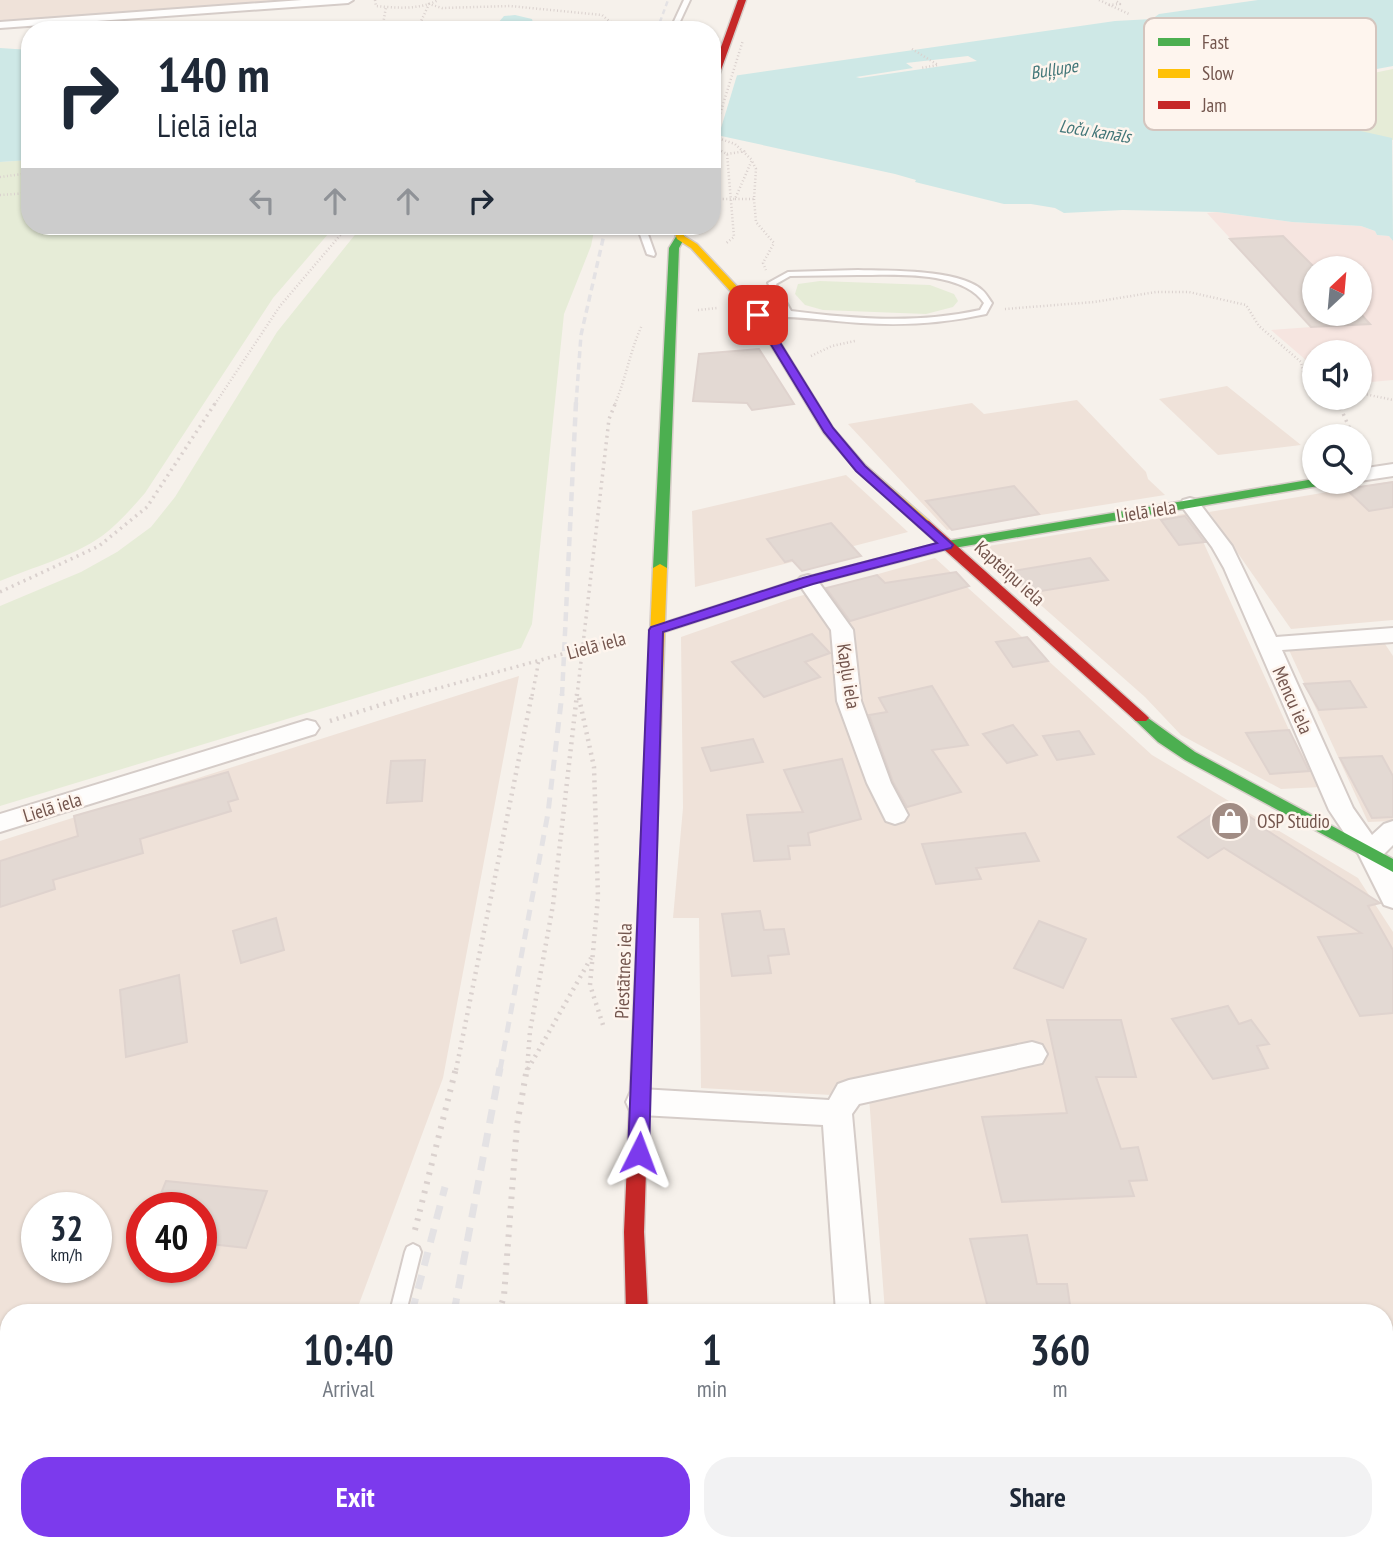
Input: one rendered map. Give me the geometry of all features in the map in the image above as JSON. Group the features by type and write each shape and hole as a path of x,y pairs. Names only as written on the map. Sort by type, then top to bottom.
{"street":[{"path":"141,15 142,0"},
{"path":"56,21 348,0"},
{"path":"721,67 735,40 742,0"},
{"path":"0,25 21,24"},
{"name":"Piestātnes iela","path":"636,1304 632,1279 641,1102 656,630 667,426 668,340 674,248 678,235"},
{"name":"Kapteiņu iela","path":"683,235 758,315 828,430 861,468 1163,738 1190,756 1393,866"},
{"path":"1372,473 1393,470"},
{"name":"Lielā iela","path":"656,630 808,581 947,545 1302,485"},
{"name":"Mencu iela","path":"1190,504 1222,546 1234,568 1342,810 1370,852 1393,898"},
{"name":"Kapļu iela","path":"808,581 842,630 849,701 879,783 895,815"},
{"path":"1267,644 1393,635"},
{"name":"Lielā iela","path":"0,823 307,728"},
{"path":"1370,852 1393,830"},
{"path":"852,1304 837,1113 849,1093 1032,1055"},
{"path":"641,1102 837,1113"}],"lane":[{"path":"677,21 687,0"},
{"path":"644,235 651,254"},
{"path":"758,315 788,313 867,323 932,322 983,312 988,303 977,289 951,278 925,275 788,274 772,283 788,313"},
{"path":"400,1304 413,1252"}],"path":[{"path":"375,0 376,6 386,7 429,4 438,0"},
{"path":"1099,0 1129,14"},
{"path":"1108,5 1120,4 1115,0"},
{"path":"421,21 429,4"},
{"path":"429,4 442,8 510,6 602,15 609,21"},
{"path":"384,21 386,7"},
{"path":"721,100 735,40"},
{"path":"912,49 938,65 921,68"},
{"path":"721,139 746,151 756,169 756,222 774,243 763,263 772,283"},
{"path":"721,151 727,154 746,151"},
{"path":"714,245 724,244 734,237 727,154"},
{"path":"732,199 752,160"},
{"path":"0,177 21,174"},
{"path":"0,195 21,194"},
{"path":"721,199 754,199"},
{"path":"0,592 99,546 147,507 280,306 340,235"},
{"path":"983,312 1156,292 1189,292 1219,297 1246,304 1259,326 1301,362 1302,366"},
{"path":"501,1304 505,1285 517,1125 527,1070 530,1031 553,905 585,647 609,419 626,379 635,339 648,317"},
{"path":"1372,396 1393,400"},
{"name":"Lielā iela","path":"307,728 443,685 656,630"},
{"path":"413,1252 415,1227 450,1098 539,660"},
{"path":"578,692 594,767 598,898 590,985 606,1035"},
{"path":"527,1070 593,954"}],"shaded area":[{"path":"0,0 315,0 21,21 0,23"},
{"path":"1207,213 1361,226 1375,231 1377,235 1389,236 1393,241 1393,380 1372,382 1372,340 1302,340 1302,357 1271,330 1310,326 1372,326 1372,256 1302,256 1302,317"},
{"path":"1227,386 1301,445 1218,455 1159,399"},
{"path":"1077,400 1165,495 947,530 848,424 972,403 984,414"},
{"path":"846,475 908,532 695,587 692,511"},
{"path":"1393,481 1393,620 1291,629 1209,512 1316,494 1372,494 1372,485"},
{"path":"1190,513 1289,730 1321,787 1281,789 1181,735 1145,697 976,548"},
{"path":"935,558 1152,755 1358,878 1393,932 1393,1304 884,1304 869,1097 701,1088 699,918 673,918 683,808 681,637 793,598"},
{"path":"1385,644 1393,656 1393,821 1368,822 1289,650"},
{"path":"519,676 443,1078 359,1304 0,1304 0,841"}],"green space":[{"path":"1393,69 1393,140 1331,130 1376,130 1376,72"},
{"path":"21,161 21,235 327,235 273,298 145,493 125,516 102,536 78,550 0,581 0,162"},
{"path":"355,235 593,235 564,314 532,624 521,648 0,806 0,606 81,572 117,552 151,527 175,497 277,332"},
{"path":"820,281 930,285 954,294 958,301 953,307 926,314 823,310 805,305 795,294 798,284"}],"water":[{"path":"1258,0 1393,0 1393,66 1376,69 1376,18 1153,18 1159,14"},
{"path":"515,15 533,21 500,21 504,16"},
{"path":"1144,19 1144,130 1356,130 1392,138 1393,241 1389,236 1377,235 1375,231 1361,226 1292,222 1217,212 1123,210 1064,213 1055,208 1031,204 1004,204 915,182 916,180 895,174 721,136 721,78 1115,21"},
{"path":"0,48 21,49 21,161 0,162"}],"pier":[{"path":"968,56 977,61 856,77 913,68 906,63"},
{"path":"738,72 721,128 721,75"}],"building":[{"path":"1283,236 1303,256 1302,317 1230,239"},
{"path":"759,349 794,404 752,410 747,403 693,401 699,354"},
{"path":"1393,482 1393,507 1369,511 1351,494 1372,494 1372,485"},
{"path":"1014,486 1039,514 952,530 926,501"},
{"path":"1185,516 1205,542 1179,545 1161,520"},
{"path":"831,523 861,556 802,571 792,560 785,562 767,539"},
{"path":"1090,558 1108,580 1029,593 1013,571"},
{"path":"956,572 969,586 850,621 826,588 877,575 885,583"},
{"path":"812,634 830,653 805,662 820,677 764,697 732,662"},
{"path":"1027,637 1048,661 1013,667 996,642"},
{"path":"1350,681 1366,707 1319,710 1304,684"},
{"path":"932,686 968,745 932,750 961,792 907,807 893,782 869,715 887,712 879,698"},
{"path":"1013,725 1037,755 1007,763 983,734"},
{"path":"1289,730 1309,771 1270,774 1246,733"},
{"path":"1079,731 1094,754 1057,760 1043,736"},
{"path":"753,739 763,762 711,771 702,748"},
{"path":"1382,756 1393,776 1393,817 1372,818 1340,758"},
{"path":"842,759 861,819 808,833 810,845 788,846 790,859 754,861 747,815 803,812 784,770"},
{"path":"425,760 422,801 387,803 391,761"},
{"path":"228,772 238,799 228,802 231,811 140,839 143,853 53,880 55,889 0,907 0,861 78,836 74,816"},
{"path":"1229,803 1380,903 1368,906 1393,950 1393,1013 1360,1016 1318,937 1361,933 1224,848 1208,858 1178,837"},
{"path":"1025,833 1039,861 976,868 981,879 936,884 922,844"},
{"path":"760,911 764,930 784,929 789,954 768,956 771,973 732,976 722,914"},
{"path":"276,918 284,950 241,963 233,931"},
{"path":"1039,921 1086,939 1063,988 1014,968"},
{"path":"179,975 187,1042 126,1057 120,990"},
{"path":"1228,1006 1239,1024 1251,1020 1269,1044 1257,1046 1268,1068 1213,1079 1172,1019"},
{"path":"1047,1020 1121,1020 1136,1077 1096,1077 1121,1149 1138,1147 1147,1180 1129,1181 1134,1196 1002,1202 982,1117 1067,1113"},
{"path":"166,1181 267,1191 246,1248 217,1245 217,1192 162,1192"},
{"path":"1027,1235 1037,1284 1067,1284 1070,1304 987,1304 970,1239"}],"railway":[{"path":"660,21 668,0"},
{"path":"576,404 581,335 604,235"},
{"path":"562,696 576,402"},
{"path":"500,1070 548,813 562,694"},
{"path":"456,1304 500,1068"},
{"path":"414,1304 445,1187"}],"traffic: fast":[{"path":"660,568 674,248 680,237"},
{"path":"656,630 808,581 947,545 1302,485"},
{"path":"1141,718 1163,738 1190,756 1393,866"}],"traffic: slow":[{"path":"679,235 694,246 758,315 828,430 861,468 924,524"},
{"path":"648,864 660,568"}],"traffic: jam":[{"path":"721,59 742,0"},
{"path":"924,524 1141,718"},
{"path":"637,1304 634,1232 648,864"}],"place":[{"name":"OSP Studio","path":"1230,821"}],"route":[{"path":"639,1153 656,630 808,581 947,545 861,468 828,430 758,315"}],"water label":[{"name":"Buļļupe","path":"1054,69"},
{"name":"Loču kanāls","path":"1095,131"}]}
